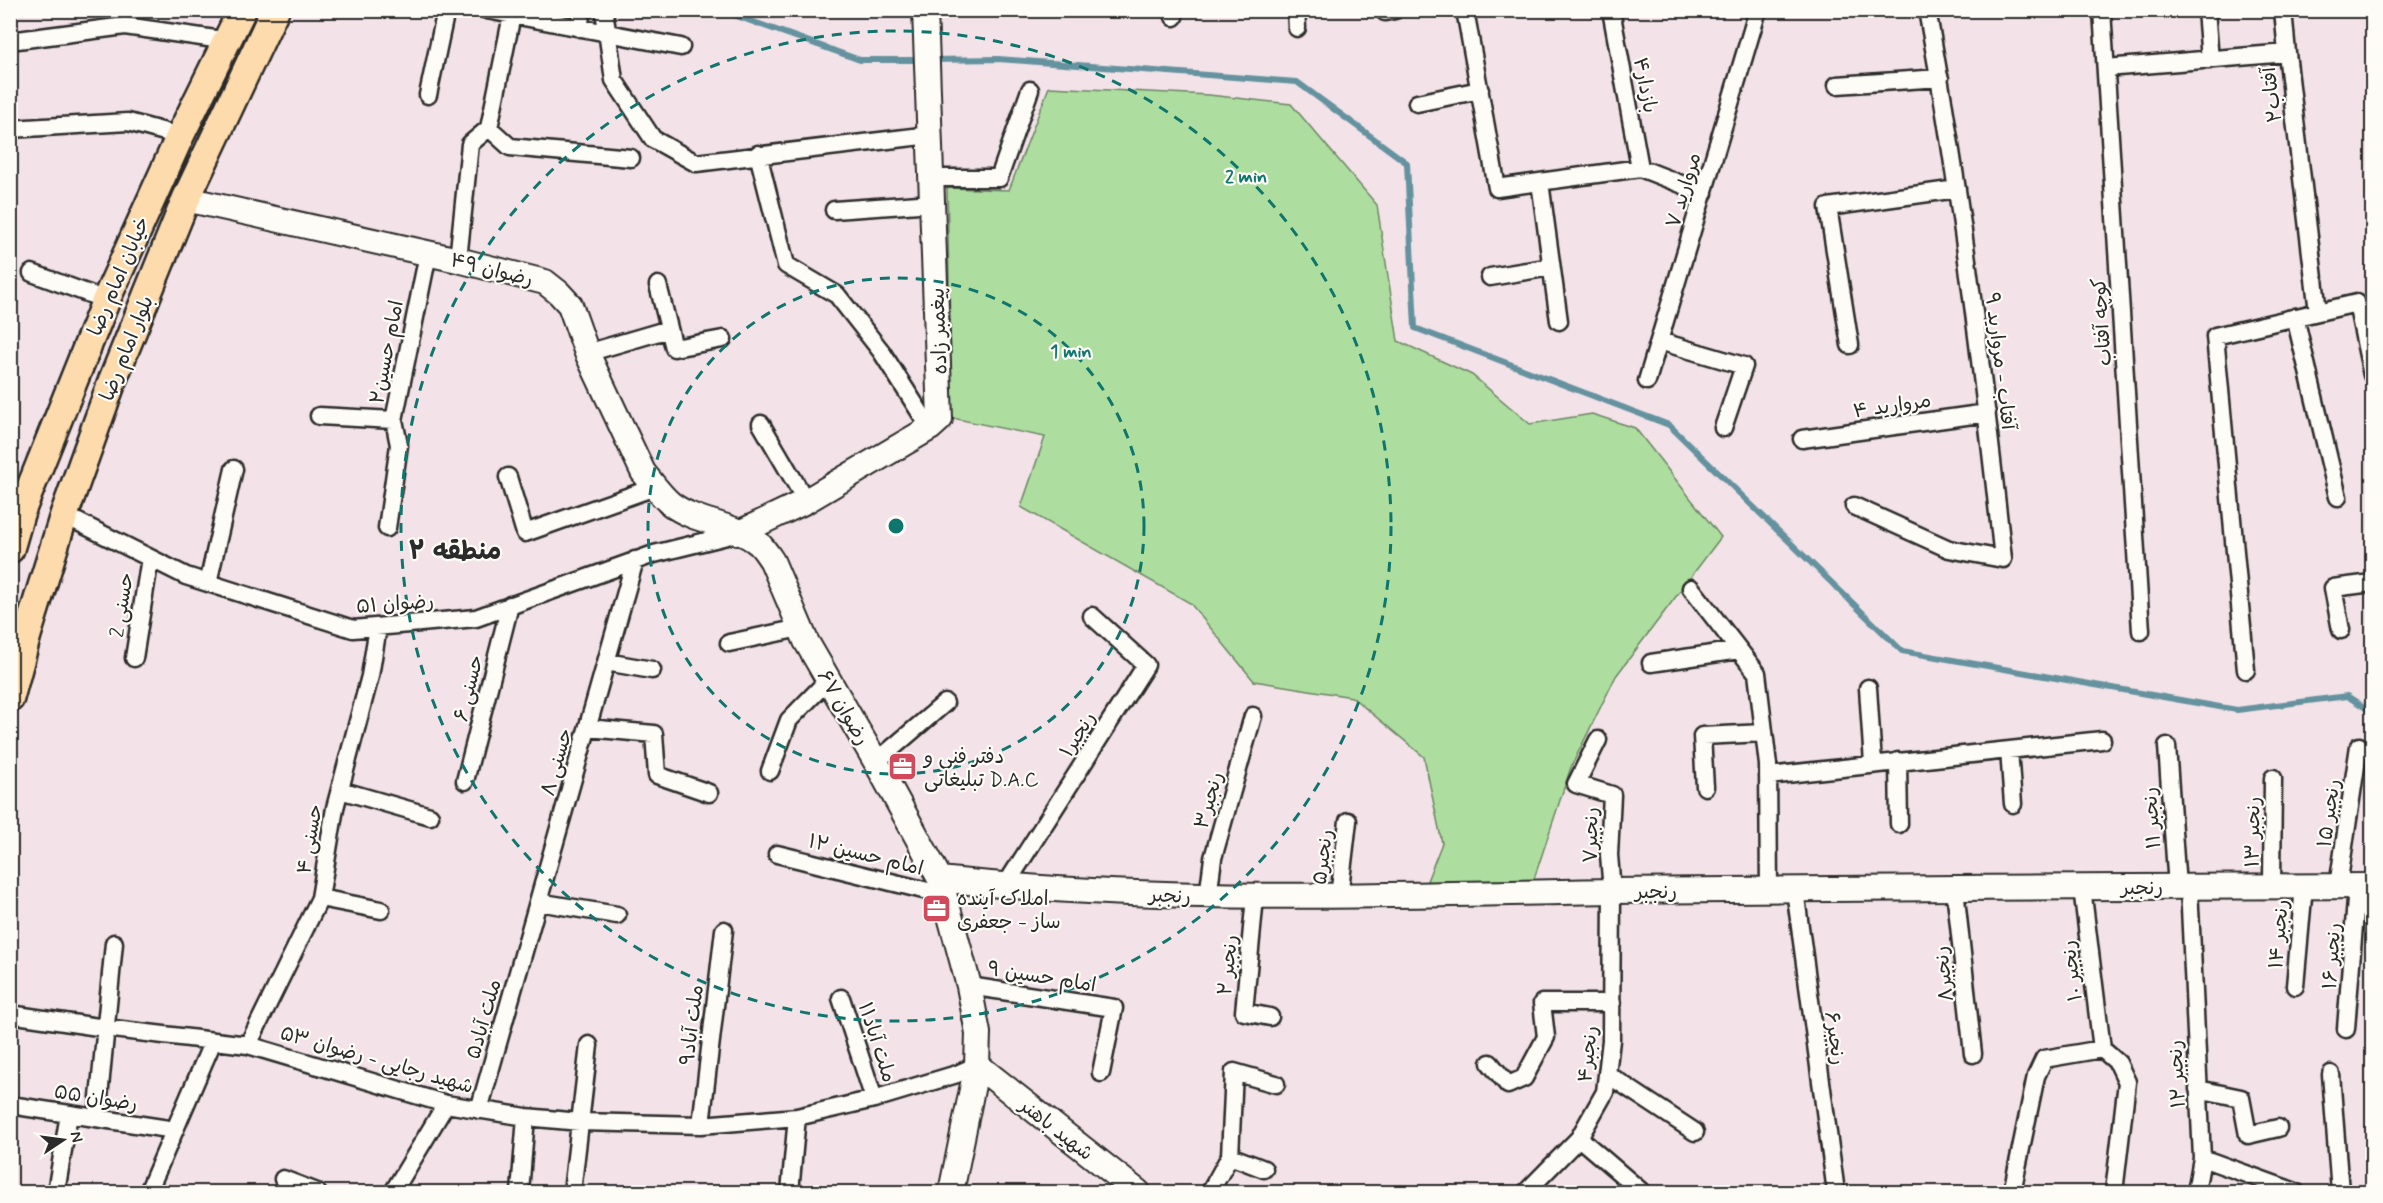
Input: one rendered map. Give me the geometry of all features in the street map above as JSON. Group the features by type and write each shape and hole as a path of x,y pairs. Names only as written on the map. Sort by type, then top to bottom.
{"main road":[{"name":"خیابان امام رضا","path":"10,549 15,512 106,300 180,136 229,41 242,10"},
{"name":"بلوار امام رضا","path":"10,698 27,634 64,515 113,379 186,200 275,10"}],"street":[{"path":"428,95 446,10"},
{"path":"487,10 681,47"},
{"path":"579,28 582,10"},
{"path":"604,10 614,80 653,140 696,163 930,135"},
{"name":"پیغمبر زاده","path":"925,10 940,403 940,419 930,428"},
{"path":"1296,10 1297,28"},
{"path":"1465,10 1497,188 1640,168 1704,193"},
{"name":"بازدار۴","path":"1611,10 1640,168"},
{"name":"مروارید ۷","path":"1647,381 1758,10"},
{"name":"آفتاب - مروارید ۹","path":"1854,506 1949,549 2003,560 1988,413 1957,189 1927,10"},
{"name":"کوچه آفتاب","path":"2102,10 2141,631"},
{"path":"2206,10 2210,60"},
{"path":"2283,10 2287,53"},
{"path":"458,260 470,144 489,128 512,15"},
{"path":"10,41 125,26 229,41"},
{"name":"آفتاب۲","path":"2106,68 2287,53 2318,312"},
{"path":"1837,85 1940,78"},
{"path":"932,178 999,178 1030,90"},
{"path":"1417,103 1480,90"},
{"path":"10,129 128,122 180,136"},
{"path":"489,128 510,147 631,158"},
{"path":"739,533 806,501 930,428 881,351 837,295 786,266 758,154"},
{"path":"1540,182 1559,321"},
{"path":"1850,345 1828,207 1957,189"},
{"name":"رضوان ۴۹","path":"186,200 458,260 545,282 570,305 587,353 644,472 671,504 688,514 739,533"},
{"path":"834,210 933,203"},
{"name":"امام حسین۲","path":"387,528 399,445 394,420 428,254"},
{"path":"1490,277 1551,267"},
{"path":"32,273 106,300"},
{"path":"657,285 674,348 723,339"},
{"path":"2246,670 2215,336 2357,303 2373,375"},
{"path":"2295,317 2338,497"},
{"path":"587,353 669,329"},
{"path":"1659,341 1744,366 1723,428"},
{"name":"مروارید ۴","path":"1802,439 1988,413"},
{"path":"319,416 394,420"},
{"path":"761,424 806,501"},
{"path":"208,584 234,469"},
{"path":"508,477 525,533 656,487"},
{"name":"رضوان ۵۱","path":"64,515 186,576 353,629 476,618 635,560 739,533"},
{"name":"رضوان ۶۷","path":"739,533 757,542 772,561 800,628 876,762 942,887 969,986 978,1033 977,1065 951,1192"},
{"name":"حسنی 2","path":"134,658 150,558"},
{"name":"حسنی ۸","path":"518,974 635,560"},
{"path":"2341,630 2333,588 2373,583"},
{"path":"1691,588 1757,673 1768,776 1769,890"},
{"name":"حسنی ۶","path":"465,781 510,605"},
{"name":"رنجبر۱","path":"1005,886 1146,665 1092,616"},
{"name":"حسنی ۴","path":"248,1045 320,898 339,790 370,676 378,627"},
{"path":"729,644 800,628"},
{"path":"1651,663 1739,650"},
{"path":"606,662 652,670"},
{"path":"770,771 789,720 828,680"},
{"path":"1868,688 1873,764"},
{"path":"876,762 945,703"},
{"name":"رنجبر۳","path":"1208,897 1213,858 1253,716"},
{"path":"588,728 654,734 657,774 709,793"},
{"path":"1705,787 1702,736 1764,733"},
{"name":"رنجبر۷","path":"1598,740 1576,784 1612,795 1608,855 1612,891"},
{"path":"1768,776 2102,740"},
{"name":"رنجبر ۱۱","path":"2167,746 2183,887"},
{"name":"رنجبر ۱۵","path":"2356,886 2359,746"},
{"path":"2009,750 2013,804"},
{"path":"1898,762 1899,824"},
{"name":"رنجبر ۱۳","path":"2272,886 2274,778"},
{"path":"339,790 430,816"},
{"name":"رنجبر۵","path":"1339,897 1348,821"},
{"name":"امام حسین ۱۲","path":"777,854 942,887"},
{"name":"رنجبر","path":"942,887 1005,886 1208,897 1339,897 1612,891 2356,886"},
{"name":"رنجبر ۱۴","path":"2295,986 2304,886"},
{"name":"رنجبر ۱۶","path":"2346,1029 2356,886"},
{"name":"رنجبر ۱۲","path":"2183,887 2202,1158 2196,1192"},
{"name":"رنجبر ۱۰","path":"2082,888 2102,1049"},
{"name":"رنجبر۸","path":"1955,889 1973,1054"},
{"name":"رنجبر۶","path":"1795,890 1836,1192"},
{"name":"رنجبر۴","path":"1526,1192 1579,1138 1605,1092 1611,1040 1612,891"},
{"name":"رنجبر ۲","path":"1255,897 1244,1012 1270,1017"},
{"path":"320,898 381,910"},
{"path":"538,902 617,915"},
{"name":"ملت آباد۹","path":"701,1125 724,930"},
{"path":"97,1118 114,943"},
{"name":"ملت آباد۵","path":"479,1110 518,974"},
{"name":"امام حسین ۹","path":"969,986 1114,1008 1101,1073"},
{"name":"ملت آباد۱۱","path":"841,998 874,1099"},
{"path":"1490,1063 1508,1085 1524,1078 1546,1037 1542,1003 1612,1002"},
{"name":"شهید رجایی - رضوان ۵۳","path":"10,1014 248,1045 446,1104 526,1117 580,1122 701,1125 797,1117 874,1099 957,1074 977,1065"},
{"path":"148,1192 213,1041"},
{"path":"572,1192 589,1046"},
{"path":"2012,1192 2036,1077 2044,1059 2102,1049 2118,1063 2127,1082 2114,1192"},
{"name":"شهید باهنر","path":"977,1065 1138,1192"},
{"path":"1210,1192 1230,1156 1234,1072 1276,1084"},
{"path":"1607,1074 1695,1132"},
{"path":"2331,1074 2340,1192"},
{"path":"2198,1089 2241,1098 2248,1135 2278,1128"},
{"path":"393,1192 446,1104"},
{"name":"رضوان ۵۵","path":"10,1105 175,1130"},
{"path":"56,1192 69,1114"},
{"path":"520,1192 526,1117"},
{"path":"790,1192 797,1117"},
{"path":"1579,1138 1642,1192"},
{"path":"1230,1156 1264,1169"},
{"path":"2202,1158 2296,1192"},
{"path":"283,1179 316,1192"}],"green space":[{"path":"1049,87 1209,95 1291,104 1377,205 1398,341 1472,375 1530,424 1592,414 1635,428 1721,537 1616,676 1571,767 1527,900 1419,901 1442,843 1424,757 1352,697 1254,681 1190,603 1021,507 1045,437 952,418 947,188 1009,190"}],"waterway":[{"path":"720,10 860,60 921,60"},
{"path":"932,60 998,59 1297,82 1407,163 1415,328 1669,425 1902,651 2237,710 2347,696 2372,712"}],"place":[{"name":"دفتر فنی و تبلیغاتی D.A.C","path":"903,767"},
{"name":"املاک آینده ساز - جعفری","path":"936,909"}],"district":[{"name":"منطقه ۲","path":"455,550"}]}
